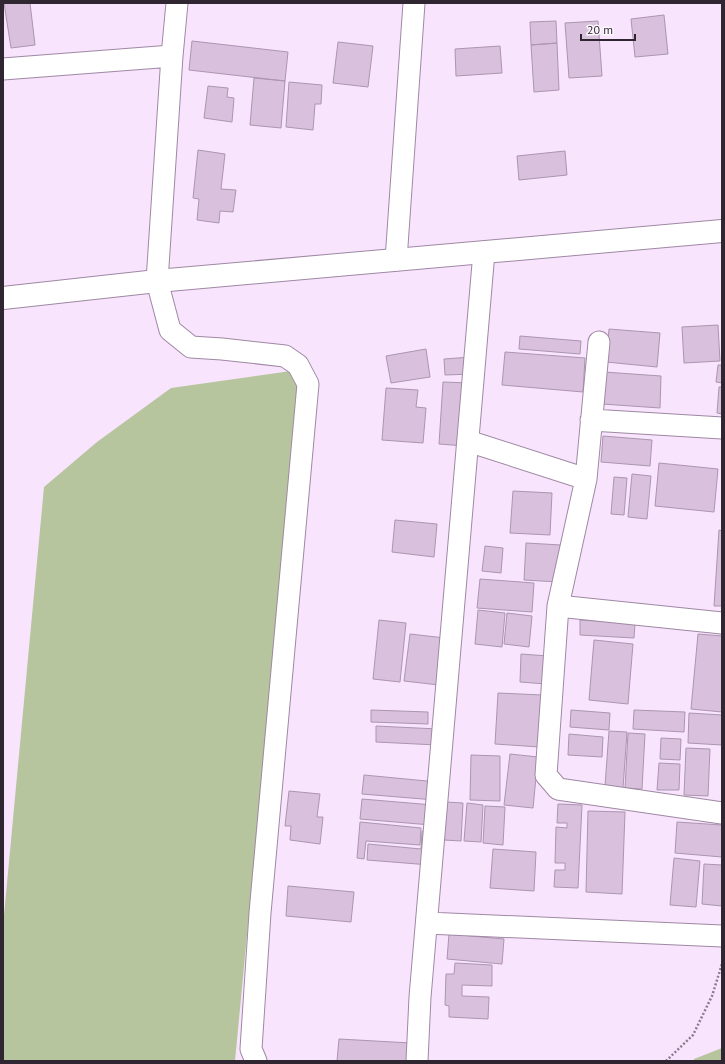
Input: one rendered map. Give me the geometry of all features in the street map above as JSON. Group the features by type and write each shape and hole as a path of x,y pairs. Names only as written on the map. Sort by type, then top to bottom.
{"street":[{"path":"177,3 157,281 170,330 191,348 222,349 285,356 298,366 308,384 260,913 251,1049 256,1061"},
{"path":"396,260 414,3"},
{"path":"3,69 172,56"},
{"path":"3,298 157,281 722,230"},
{"path":"417,1061 420,997 484,252"},
{"path":"598,342 586,478 558,606 546,775 549,781 558,790 722,813"},
{"path":"591,420 722,428"},
{"path":"468,441 586,478"},
{"path":"558,606 722,623"},
{"path":"427,923 722,936"}],"path":[{"path":"666,1061 693,1035 712,996 722,964"}],"green space":[{"path":"291,371 299,390 235,1061 3,1061 3,926 44,487 97,442 171,388"},
{"path":"722,1048 722,1061 694,1061 694,1059"}],"building":[{"path":"4,3 30,3 35,45 11,48"},
{"path":"664,15 668,54 635,57 631,19"},
{"path":"556,21 557,43 531,45 530,22"},
{"path":"598,21 602,76 569,78 565,23"},
{"path":"192,41 288,52 285,81 189,70"},
{"path":"338,42 373,46 368,87 333,83"},
{"path":"557,43 559,90 534,92 531,45"},
{"path":"500,46 502,73 456,76 455,49"},
{"path":"254,78 285,81 281,128 250,125"},
{"path":"289,82 322,85 321,104 315,104 313,130 286,127"},
{"path":"208,86 228,88 227,97 234,98 232,122 204,118"},
{"path":"198,150 225,154 221,189 236,190 233,212 220,211 219,223 197,220 199,199 193,198"},
{"path":"565,151 567,175 519,180 517,156"},
{"path":"718,325 720,361 684,363 682,327"},
{"path":"609,329 660,333 657,367 606,362"},
{"path":"520,336 581,341 580,354 519,349"},
{"path":"426,349 430,377 391,383 386,356"},
{"path":"505,352 585,358 583,392 502,385"},
{"path":"471,357 472,374 445,375 444,359"},
{"path":"718,365 722,365 722,383 716,382"},
{"path":"604,372 661,376 660,408 602,404"},
{"path":"443,382 469,383 465,446 439,444"},
{"path":"719,387 722,387 722,414 717,413"},
{"path":"386,388 418,390 416,407 426,408 423,443 382,440"},
{"path":"603,436 652,440 650,466 601,462"},
{"path":"659,463 718,469 714,512 655,506"},
{"path":"632,474 651,476 647,519 628,517"},
{"path":"614,477 627,478 624,515 611,514"},
{"path":"513,491 552,493 550,535 510,533"},
{"path":"395,520 437,524 434,557 392,552"},
{"path":"719,530 722,531 722,606 714,606"},
{"path":"526,543 561,545 559,582 524,580"},
{"path":"485,546 503,548 501,573 482,571"},
{"path":"480,579 534,583 532,612 477,608"},
{"path":"478,610 505,613 502,647 475,644"},
{"path":"507,613 532,616 529,647 504,644"},
{"path":"379,620 406,623 400,682 373,679"},
{"path":"580,620 635,623 634,638 580,635"},
{"path":"410,634 445,638 439,685 404,681"},
{"path":"698,634 722,636 722,712 691,709"},
{"path":"594,640 633,644 628,704 589,700"},
{"path":"521,654 548,656 546,684 520,682"},
{"path":"498,693 542,695 540,747 495,744"},
{"path":"371,710 428,712 428,724 371,722"},
{"path":"571,710 610,713 609,730 570,727"},
{"path":"634,710 685,712 684,732 633,729"},
{"path":"689,713 722,715 722,745 688,743"},
{"path":"376,726 438,729 437,745 376,742"},
{"path":"609,731 627,732 623,788 605,786"},
{"path":"628,733 645,734 642,789 625,788"},
{"path":"569,734 603,737 602,757 568,755"},
{"path":"661,738 681,739 680,760 660,759"},
{"path":"686,748 710,749 708,796 684,795"},
{"path":"510,754 538,757 533,808 504,805"},
{"path":"471,755 500,756 500,801 470,800"},
{"path":"659,763 680,764 679,790 657,790"},
{"path":"364,775 437,782 435,800 362,794"},
{"path":"289,791 320,794 317,817 323,817 320,844 290,840 291,826 285,826"},
{"path":"362,799 433,805 431,825 360,819"},
{"path":"446,802 463,803 461,841 444,840"},
{"path":"467,803 483,805 481,842 464,841"},
{"path":"558,804 582,805 578,888 554,887 555,870 565,870 565,863 555,863 556,827 567,828 567,823 557,823"},
{"path":"485,806 505,807 503,845 483,843"},
{"path":"588,811 625,812 622,894 586,892"},
{"path":"360,822 421,828 420,845 366,841 364,859 357,858"},
{"path":"677,822 722,825 722,857 675,853"},
{"path":"422,831 432,832 430,865 367,860 368,844 421,849"},
{"path":"493,849 536,852 534,891 490,888"},
{"path":"674,858 700,861 696,907 670,905"},
{"path":"704,864 722,865 722,906 702,904"},
{"path":"288,886 354,892 351,922 286,916"},
{"path":"449,934 504,939 502,964 447,959"},
{"path":"455,963 492,965 492,986 462,985 462,996 489,997 488,1019 449,1017 449,1006 445,1005 446,974 454,974"},
{"path":"339,1039 411,1043 410,1061 337,1061"}]}
